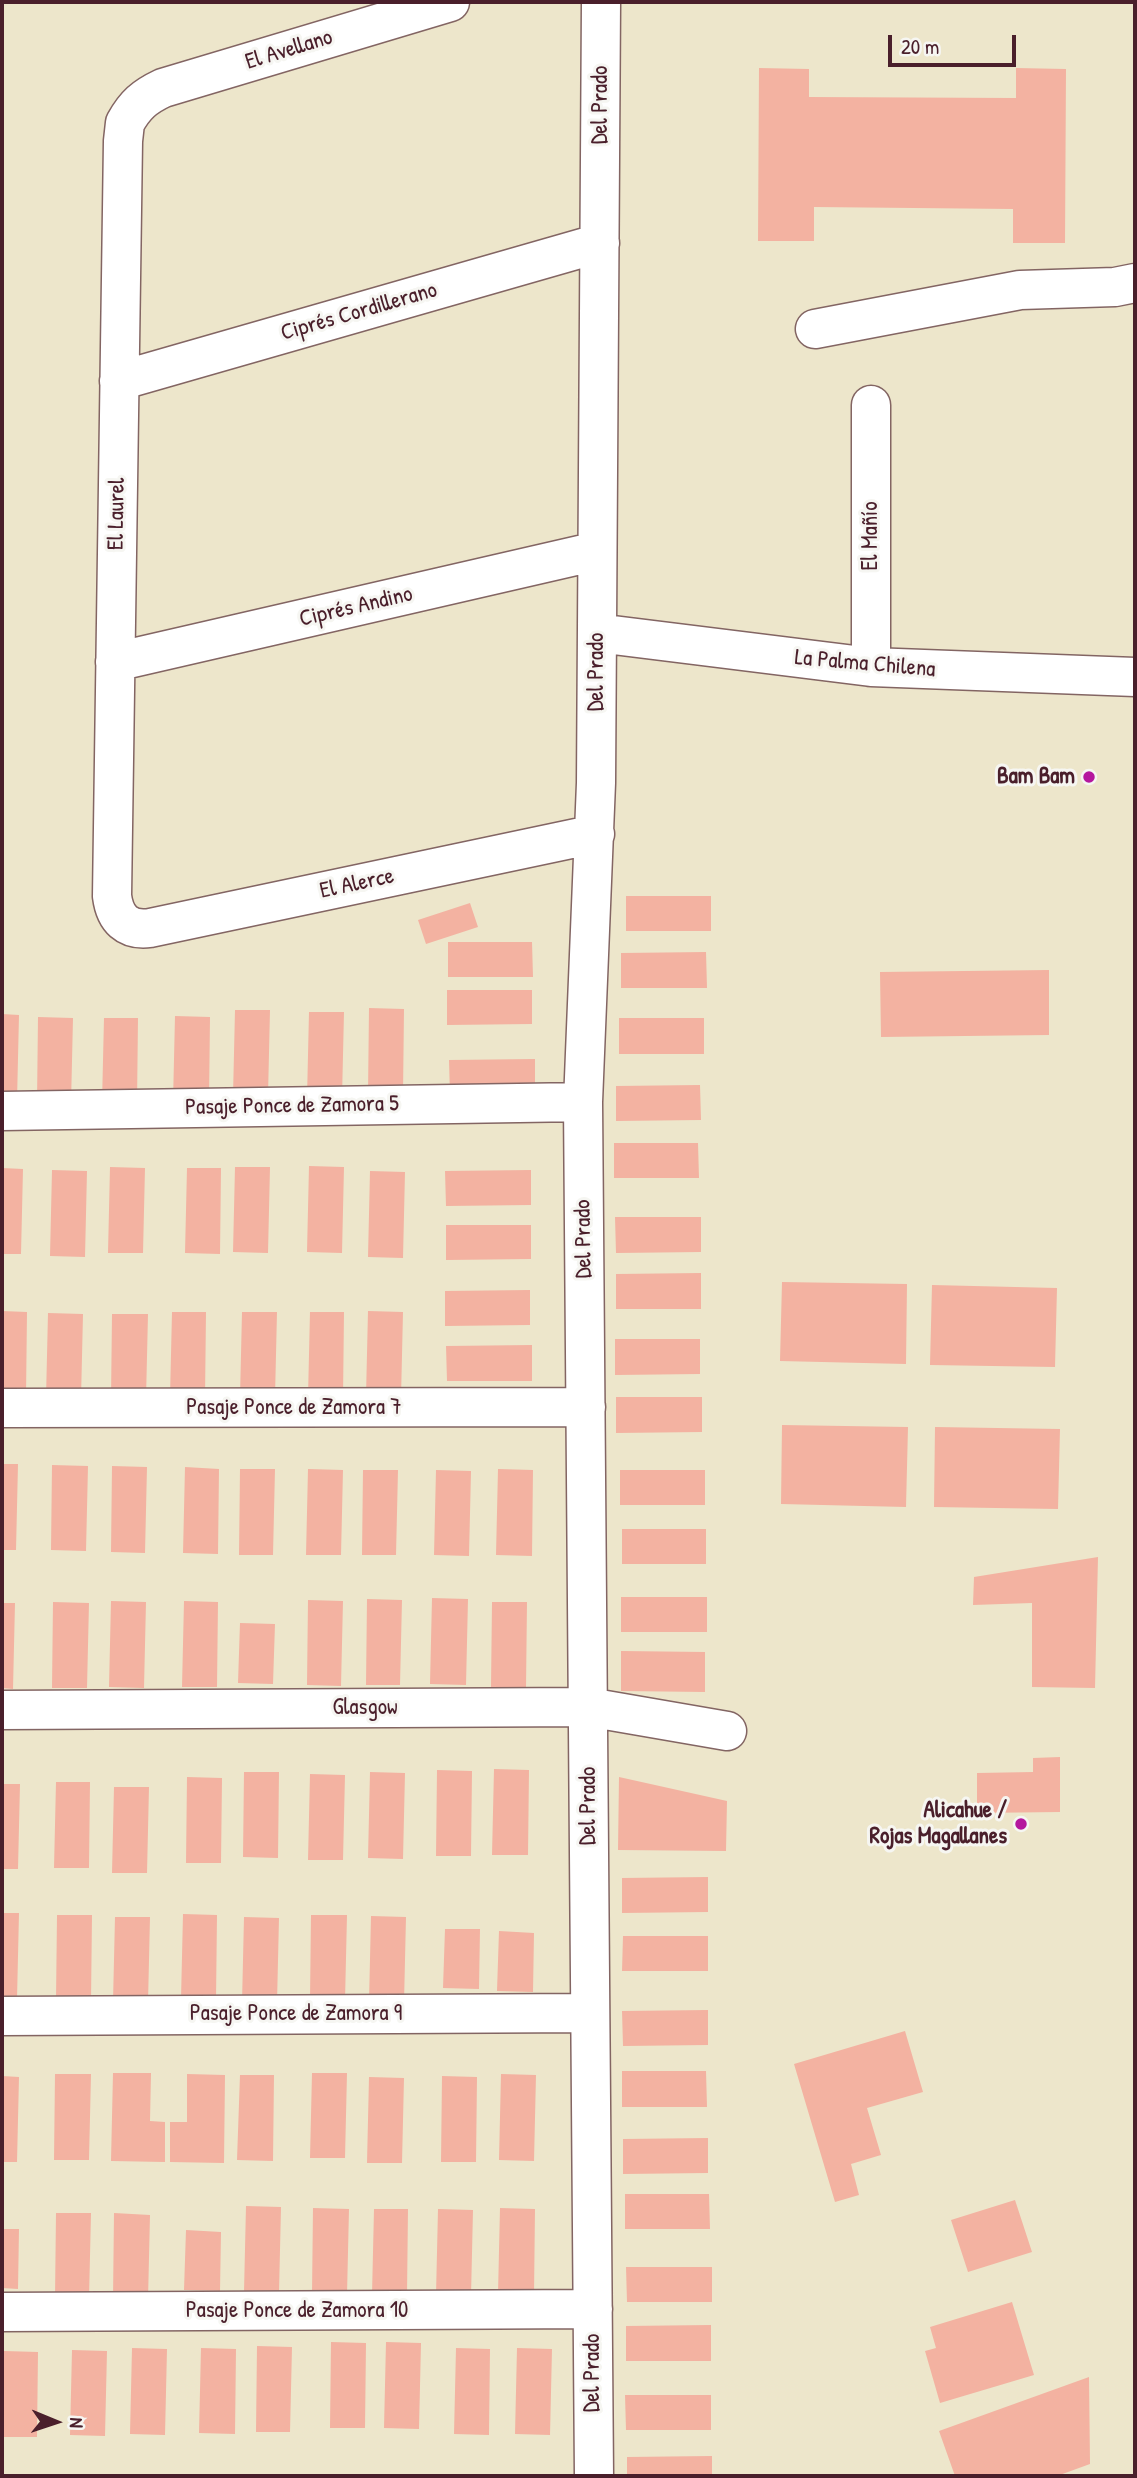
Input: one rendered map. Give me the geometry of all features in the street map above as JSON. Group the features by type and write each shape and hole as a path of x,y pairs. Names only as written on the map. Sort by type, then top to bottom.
{"street":[{"name":"El Avellano","path":"133,108 141,100 163,88 450,2"},
{"name":"Del Prado","path":"594,2476 583,1102 595,834 601,2"},
{"name":"El Laurel","path":"121,921 114,910 112,897 119,381 123,141 125,124 133,108"},
{"name":"Ciprés Cordillerano","path":"119,381 600,243"},
{"path":"815,329 1020,290 1115,287 1135,283"},
{"name":"El Mañío","path":"871,405 872,667"},
{"name":"Ciprés Andino","path":"115,662 597,551"},
{"name":"La Palma Chilena","path":"597,633 872,667 1135,677"},
{"name":"El Alerce","path":"121,921 140,929 150,928 595,834"},
{"name":"Pasaje Ponce de Zamora 5","path":"2,1111 583,1102"},
{"name":"Pasaje Ponce de Zamora 7","path":"2,1408 586,1407"},
{"name":"Glasgow","path":"2,1710 588,1707 727,1731"},
{"name":"Pasaje Ponce de Zamora 9","path":"2,2015 590,2013"},
{"name":"Pasaje Ponce de Zamora 10","path":"2,2312 593,2309"}],"building":[{"path":"759,68 809,69 809,97 1016,98 1016,68 1066,69 1065,243 1013,243 1013,209 814,207 814,241 758,241"},
{"path":"626,896 711,896 711,931 626,931"},
{"path":"470,903 478,927 426,944 418,920"},
{"path":"448,942 532,942 533,977 448,977"},
{"path":"706,952 707,988 621,988 621,953"},
{"path":"1049,970 1049,1035 881,1037 880,972"},
{"path":"447,990 532,990 532,1024 447,1025"},
{"path":"369,1008 404,1009 403,1094 368,1094"},
{"path":"235,1010 270,1010 268,1096 233,1096"},
{"path":"309,1012 344,1012 342,1098 307,1098"},
{"path":"2,1014 19,1015 17,1101 2,1100"},
{"path":"175,1016 210,1017 209,1102 173,1102"},
{"path":"38,1017 73,1018 71,1104 37,1102"},
{"path":"104,1018 138,1018 137,1104 102,1103"},
{"path":"619,1018 704,1018 704,1054 619,1054"},
{"path":"535,1059 535,1094 450,1095 449,1060"},
{"path":"700,1085 701,1120 616,1121 616,1086"},
{"path":"614,1143 698,1143 699,1178 614,1178"},
{"path":"309,1166 344,1167 342,1253 307,1252"},
{"path":"110,1167 145,1168 143,1253 108,1253"},
{"path":"235,1167 270,1167 268,1253 233,1252"},
{"path":"2,1168 23,1169 21,1254 2,1254"},
{"path":"187,1168 221,1168 220,1254 185,1253"},
{"path":"52,1170 87,1171 85,1257 50,1256"},
{"path":"531,1170 531,1205 446,1206 445,1171"},
{"path":"370,1171 405,1172 403,1258 368,1257"},
{"path":"615,1217 701,1217 701,1252 616,1253"},
{"path":"446,1225 531,1225 531,1259 446,1260"},
{"path":"701,1273 701,1309 616,1309 616,1274"},
{"path":"782,1282 907,1284 906,1364 780,1361"},
{"path":"932,1285 1057,1288 1055,1367 930,1365"},
{"path":"530,1290 530,1325 445,1326 445,1291"},
{"path":"2,1311 27,1312 26,1397 2,1397"},
{"path":"368,1311 403,1312 401,1398 366,1396"},
{"path":"172,1312 206,1312 205,1398 170,1397"},
{"path":"242,1312 277,1312 275,1397 240,1397"},
{"path":"310,1312 344,1312 343,1398 308,1397"},
{"path":"48,1313 83,1314 81,1399 46,1398"},
{"path":"112,1314 148,1314 146,1399 111,1399"},
{"path":"615,1339 700,1339 700,1374 615,1375"},
{"path":"532,1345 532,1381 447,1381 446,1346"},
{"path":"616,1397 702,1397 702,1432 616,1433"},
{"path":"782,1425 908,1427 906,1507 781,1504"},
{"path":"935,1427 1060,1429 1058,1509 934,1507"},
{"path":"2,1464 18,1464 16,1550 2,1550"},
{"path":"52,1465 88,1466 86,1551 51,1550"},
{"path":"112,1466 147,1467 145,1553 111,1552"},
{"path":"185,1467 219,1469 218,1554 183,1553"},
{"path":"240,1469 275,1469 273,1555 239,1555"},
{"path":"308,1469 343,1470 341,1555 306,1555"},
{"path":"498,1469 533,1470 532,1556 496,1555"},
{"path":"363,1470 398,1470 396,1555 362,1555"},
{"path":"436,1470 471,1471 469,1556 434,1555"},
{"path":"620,1470 705,1470 705,1505 620,1505"},
{"path":"622,1529 706,1529 706,1564 622,1564"},
{"path":"1098,1557 1095,1688 1032,1687 1032,1603 973,1605 974,1577"},
{"path":"621,1597 707,1597 707,1632 621,1632"},
{"path":"432,1598 468,1599 466,1685 430,1684"},
{"path":"367,1599 402,1600 400,1685 366,1685"},
{"path":"308,1600 343,1601 341,1686 307,1685"},
{"path":"111,1601 146,1602 144,1688 109,1687"},
{"path":"184,1601 218,1602 217,1687 182,1687"},
{"path":"53,1602 89,1603 87,1688 52,1688"},
{"path":"492,1602 527,1602 526,1688 491,1687"},
{"path":"2,1603 15,1603 13,1689 2,1688"},
{"path":"240,1623 275,1624 273,1684 238,1683"},
{"path":"621,1651 705,1652 705,1692 621,1691"},
{"path":"1060,1757 1060,1812 977,1813 977,1773 1033,1772 1033,1758"},
{"path":"494,1769 529,1770 528,1855 492,1855"},
{"path":"437,1770 472,1771 471,1856 436,1856"},
{"path":"244,1772 279,1772 278,1858 243,1857"},
{"path":"370,1772 405,1773 403,1859 368,1858"},
{"path":"310,1774 345,1775 343,1860 308,1860"},
{"path":"187,1777 222,1778 221,1863 186,1863"},
{"path":"619,1777 727,1801 726,1851 618,1850"},
{"path":"56,1782 90,1782 89,1868 54,1868"},
{"path":"2,1784 20,1784 18,1869 2,1869"},
{"path":"114,1787 149,1787 147,1873 112,1873"},
{"path":"708,1877 708,1912 622,1913 622,1878"},
{"path":"2,1913 19,1913 17,1999 2,1999"},
{"path":"183,1914 217,1915 216,2000 181,1999"},
{"path":"57,1915 92,1915 91,2001 56,2000"},
{"path":"311,1915 347,1915 345,2001 310,2000"},
{"path":"371,1916 406,1917 404,2003 369,2002"},
{"path":"115,1917 150,1917 148,2003 113,2002"},
{"path":"244,1917 279,1918 277,2003 242,2003"},
{"path":"445,1929 480,1929 479,1989 443,1988"},
{"path":"499,1931 534,1933 533,1992 497,1991"},
{"path":"623,1936 708,1936 708,1971 622,1971"},
{"path":"708,2010 708,2045 623,2046 622,2011"},
{"path":"905,2031 923,2092 867,2108 881,2155 851,2164 859,2195 835,2202 794,2064"},
{"path":"622,2071 706,2071 707,2107 622,2107"},
{"path":"113,2073 151,2073 150,2121 165,2122 165,2162 111,2161"},
{"path":"312,2073 347,2073 345,2158 310,2158"},
{"path":"55,2074 91,2074 89,2160 54,2160"},
{"path":"187,2074 225,2075 224,2163 170,2162 170,2122 187,2122"},
{"path":"501,2074 536,2075 534,2161 499,2160"},
{"path":"240,2075 274,2075 273,2161 237,2160"},
{"path":"2,2076 19,2077 17,2162 2,2162"},
{"path":"442,2076 477,2077 476,2162 441,2162"},
{"path":"369,2077 404,2078 402,2163 367,2163"},
{"path":"708,2138 708,2173 623,2174 623,2139"},
{"path":"625,2194 709,2194 710,2229 625,2229"},
{"path":"1015,2200 1032,2252 968,2272 951,2220"},
{"path":"246,2206 281,2207 279,2293 244,2292"},
{"path":"313,2208 349,2209 347,2295 312,2294"},
{"path":"500,2208 535,2209 534,2295 498,2294"},
{"path":"374,2209 408,2209 407,2295 372,2295"},
{"path":"438,2209 473,2210 471,2296 436,2295"},
{"path":"56,2213 91,2213 89,2299 55,2298"},
{"path":"114,2213 150,2215 148,2300 113,2299"},
{"path":"2,2229 19,2229 18,2289 2,2288"},
{"path":"186,2230 221,2232 220,2291 184,2290"},
{"path":"626,2267 712,2267 712,2302 627,2302"},
{"path":"1012,2302 1034,2375 940,2403 925,2351 936,2348 930,2327"},
{"path":"711,2325 711,2361 626,2361 626,2326"},
{"path":"331,2342 366,2343 365,2428 330,2428"},
{"path":"386,2342 421,2343 419,2429 384,2428"},
{"path":"257,2346 292,2347 290,2432 256,2432"},
{"path":"132,2348 167,2349 165,2435 130,2434"},
{"path":"201,2348 236,2349 235,2434 199,2433"},
{"path":"456,2348 490,2349 489,2435 454,2434"},
{"path":"517,2348 552,2349 550,2435 515,2434"},
{"path":"72,2350 107,2351 105,2436 70,2435"},
{"path":"4,2351 38,2352 37,2437 2,2437"},
{"path":"1089,2377 1090,2464 1057,2476 955,2476 939,2431"},
{"path":"625,2395 711,2395 711,2430 626,2430"},
{"path":"712,2456 712,2476 627,2476 627,2457"}],"place":[{"name":"Bam Bam","path":"1089,777"},
{"name":"Alicahue / Rojas Magallanes","path":"1021,1824"}]}
